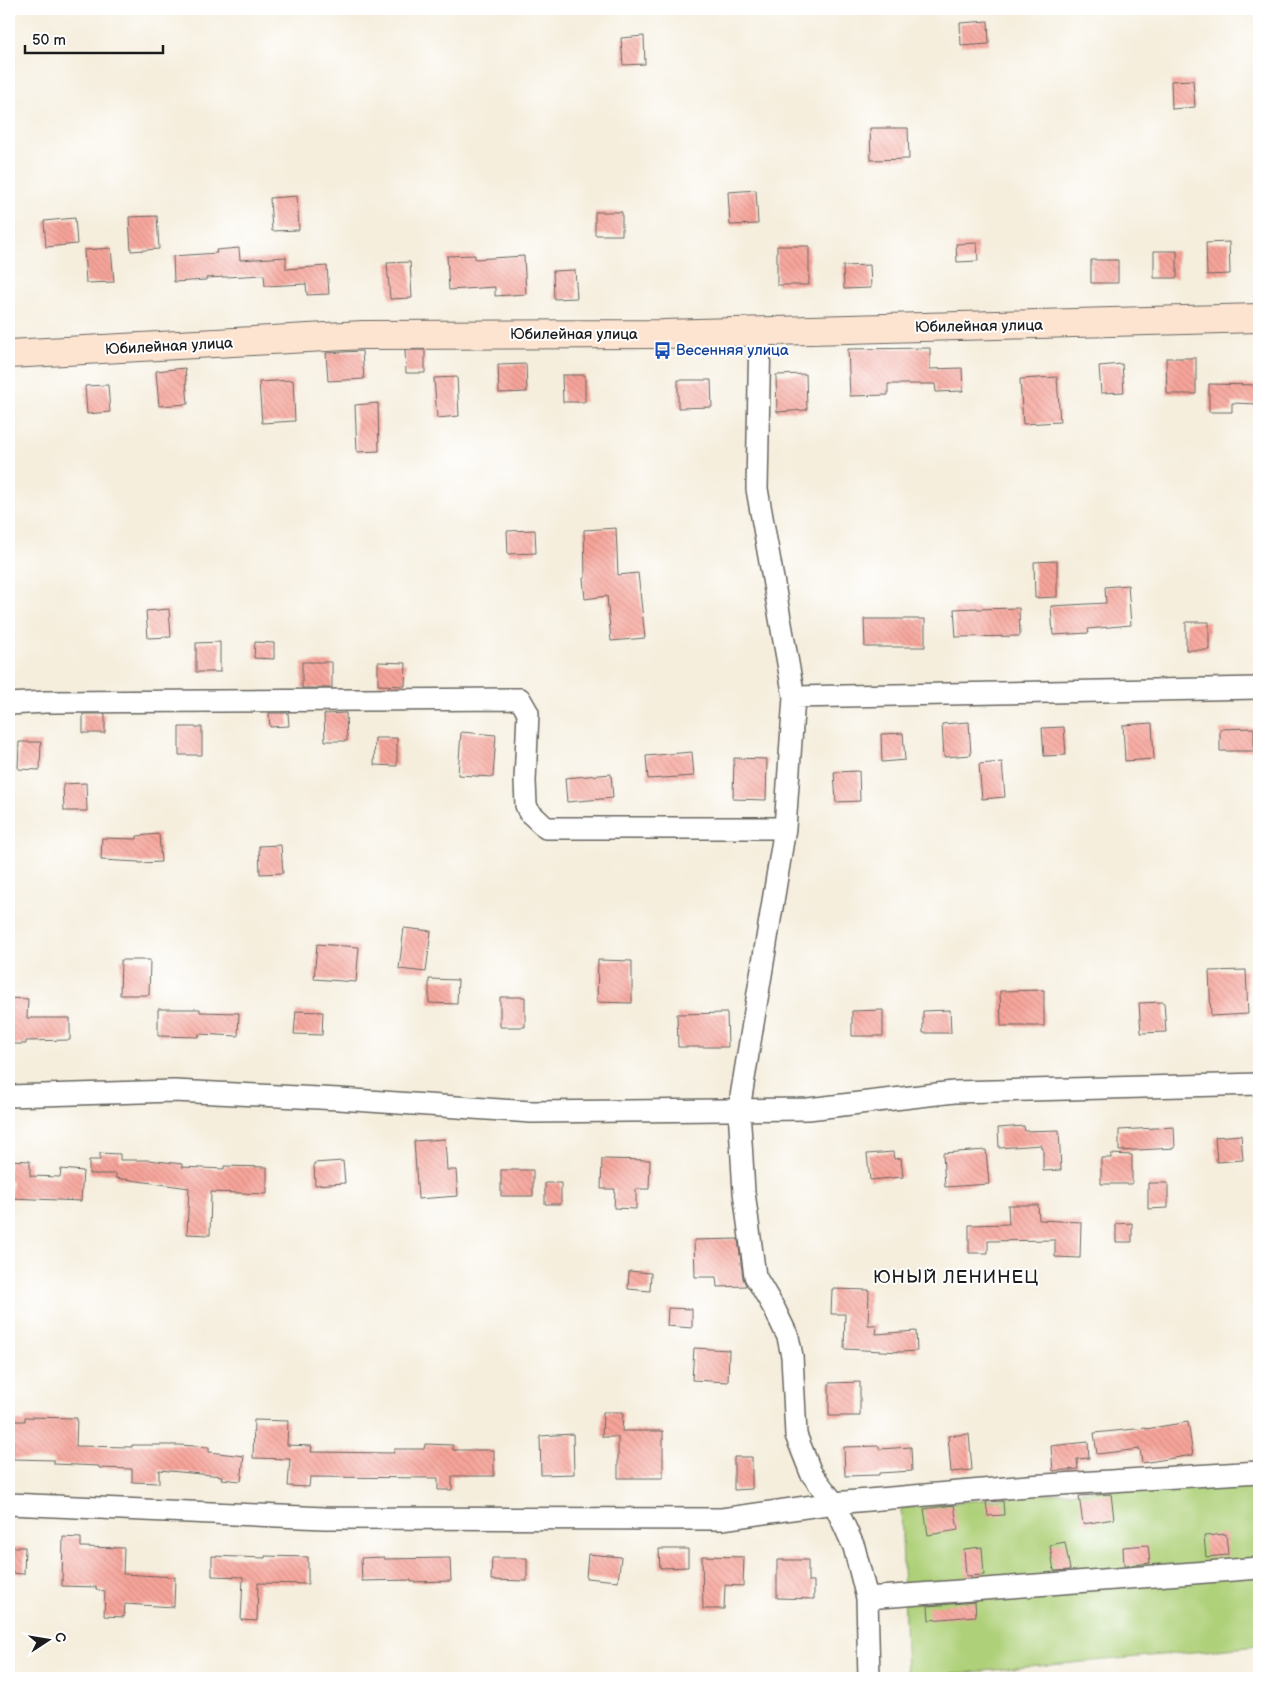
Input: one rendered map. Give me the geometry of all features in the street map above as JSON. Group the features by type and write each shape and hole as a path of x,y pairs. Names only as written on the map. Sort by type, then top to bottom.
{"street":[{"name":"Юбилейная улица","path":"9,354 363,335 663,334 1259,318"},
{"path":"760,331 757,489 794,697 785,828 739,1109 744,1192 755,1276 776,1310 788,1337 792,1356 796,1435 811,1473 834,1503 854,1547 867,1598 869,1678"},
{"path":"794,697 1259,688"},
{"path":"9,704 56,702 520,699 528,713 525,781 526,805 529,812 546,828 599,830 785,828"},
{"path":"9,1096 174,1092 339,1099 531,1112 808,1109 954,1092 1259,1084"},
{"path":"9,1504 324,1518 722,1520 834,1503 1028,1486 1259,1472"},
{"path":"867,1598 1259,1568"}],"green space":[{"path":"1259,1479 1259,1646 907,1678 901,1508 1040,1494"}],"building":[{"path":"988,21 989,44 961,46 960,23"},
{"path":"644,36 645,64 623,65 621,38"},
{"path":"1193,80 1195,107 1172,109 1171,81"},
{"path":"870,128 908,128 909,159 871,160"},
{"path":"756,190 758,224 730,225 728,192"},
{"path":"297,196 299,230 272,231 270,198"},
{"path":"595,212 622,212 622,235 595,235"},
{"path":"157,216 159,249 131,251 129,217"},
{"path":"75,218 77,244 46,247 44,221"},
{"path":"1229,242 1230,274 1207,275 1206,243"},
{"path":"977,243 978,261 957,262 956,244"},
{"path":"777,246 809,246 809,285 777,285"},
{"path":"111,248 114,282 86,283 84,250"},
{"path":"239,248 240,260 286,257 286,269 327,266 329,294 307,295 306,284 265,286 264,275 206,278 206,280 174,282 173,256 217,253 216,250"},
{"path":"1154,251 1177,251 1177,278 1154,278"},
{"path":"475,255 475,259 524,256 526,294 495,296 495,287 449,290 447,256"},
{"path":"1091,260 1118,260 1118,283 1091,283"},
{"path":"410,262 412,298 390,299 387,263"},
{"path":"870,265 871,288 844,289 843,266"},
{"path":"575,270 577,298 554,299 553,271"},
{"path":"930,348 930,369 962,368 963,391 936,392 935,384 888,384 888,395 850,396 848,349"},
{"path":"405,350 425,350 425,373 406,373"},
{"path":"362,351 364,379 328,381 326,353"},
{"path":"1166,358 1196,358 1196,394 1167,394"},
{"path":"526,364 527,392 499,393 498,365"},
{"path":"1122,364 1124,392 1101,393 1099,366"},
{"path":"185,368 188,404 159,406 156,371"},
{"path":"806,374 807,410 777,412 776,375"},
{"path":"562,375 585,375 585,402 563,402"},
{"path":"457,377 459,416 437,418 434,378"},
{"path":"1057,377 1060,422 1023,424 1020,379"},
{"path":"293,380 295,421 262,423 259,382"},
{"path":"678,380 711,380 712,407 678,408"},
{"path":"1209,384 1259,385 1259,404 1232,403 1232,412 1209,412"},
{"path":"108,385 110,412 87,414 85,386"},
{"path":"378,403 379,451 357,452 355,405"},
{"path":"616,528 618,575 638,573 645,638 611,641 607,596 585,599 583,578 585,578 584,530"},
{"path":"535,530 536,553 508,554 507,531"},
{"path":"1057,561 1057,597 1035,598 1034,562"},
{"path":"1128,585 1131,625 1088,629 1089,633 1053,635 1051,606 1106,603 1105,587"},
{"path":"1019,608 1020,636 956,637 954,609"},
{"path":"169,609 171,637 148,638 146,611"},
{"path":"864,619 925,619 925,647 865,647"},
{"path":"1186,622 1209,622 1209,650 1186,650"},
{"path":"220,642 220,672 196,672 196,643"},
{"path":"255,642 274,643 274,659 254,658"},
{"path":"302,662 332,662 332,688 302,688"},
{"path":"378,662 406,663 405,686 378,685"},
{"path":"269,713 288,713 289,726 270,727"},
{"path":"346,713 347,741 325,741 324,714"},
{"path":"83,714 105,714 105,733 83,733"},
{"path":"969,722 971,755 944,757 942,724"},
{"path":"1152,723 1154,759 1125,761 1123,725"},
{"path":"179,727 202,727 202,755 179,755"},
{"path":"1064,727 1066,755 1044,756 1042,728"},
{"path":"1254,728 1254,751 1220,751 1220,729"},
{"path":"461,732 496,735 493,777 458,775"},
{"path":"903,733 905,760 882,762 881,734"},
{"path":"375,738 397,738 397,766 374,765"},
{"path":"19,742 41,742 40,770 18,769"},
{"path":"692,752 694,776 648,779 646,756"},
{"path":"734,758 767,759 766,800 733,799"},
{"path":"1002,762 1005,797 982,799 979,764"},
{"path":"859,771 860,801 836,802 834,772"},
{"path":"611,774 613,798 567,802 565,778"},
{"path":"86,783 87,811 64,811 63,784"},
{"path":"159,834 161,862 139,863 101,860 102,838 137,839 137,836"},
{"path":"281,845 283,873 260,874 259,846"},
{"path":"404,928 431,931 426,972 399,969"},
{"path":"317,944 359,947 356,982 314,979"},
{"path":"121,960 150,960 149,995 120,995"},
{"path":"598,960 632,961 632,1003 597,1002"},
{"path":"1246,970 1248,1014 1211,1016 1209,971"},
{"path":"429,979 458,980 457,1004 429,1003"},
{"path":"1044,990 1044,1026 1001,1026 1000,991"},
{"path":"500,997 525,997 525,1027 500,1027"},
{"path":"9,998 28,999 27,1018 70,1018 70,1040 26,1041 26,1044 9,1044"},
{"path":"1164,1002 1166,1032 1141,1033 1139,1003"},
{"path":"158,1009 200,1009 200,1012 239,1013 238,1036 199,1034 199,1037 158,1036"},
{"path":"883,1010 883,1036 852,1036 852,1011"},
{"path":"950,1010 951,1033 923,1033 923,1011"},
{"path":"296,1011 323,1012 322,1035 294,1034"},
{"path":"727,1013 728,1047 678,1047 677,1014"},
{"path":"1024,1126 1025,1131 1059,1130 1061,1170 1043,1171 1043,1148 1041,1148 1041,1145 999,1148 998,1128"},
{"path":"1174,1127 1175,1148 1119,1151 1119,1130"},
{"path":"1241,1135 1243,1160 1217,1162 1215,1137"},
{"path":"445,1139 447,1170 456,1170 458,1196 418,1199 414,1141"},
{"path":"986,1150 989,1184 945,1187 943,1153"},
{"path":"893,1152 894,1159 901,1158 903,1177 870,1180 867,1154"},
{"path":"100,1153 120,1154 120,1160 149,1160 182,1164 182,1167 224,1169 224,1166 267,1167 267,1194 211,1192 210,1235 187,1234 189,1188 116,1178 116,1174 89,1174 89,1160 100,1160"},
{"path":"1111,1154 1132,1155 1132,1184 1101,1184 1101,1158 1111,1158"},
{"path":"602,1159 650,1160 649,1189 636,1189 636,1209 614,1208 615,1189 601,1189"},
{"path":"9,1160 30,1161 30,1176 60,1177 61,1169 83,1171 81,1201 11,1198 12,1181 9,1181"},
{"path":"343,1161 345,1183 315,1185 314,1163"},
{"path":"501,1170 533,1170 533,1196 501,1196"},
{"path":"545,1183 561,1183 561,1204 545,1204"},
{"path":"1148,1183 1168,1183 1168,1208 1148,1209"},
{"path":"1008,1205 1038,1205 1039,1220 1081,1222 1080,1258 1055,1257 1055,1240 988,1241 988,1253 969,1253 969,1225 1009,1224"},
{"path":"1132,1223 1132,1242 1116,1242 1116,1224"},
{"path":"738,1239 743,1278 746,1286 717,1287 716,1277 695,1277 694,1240"},
{"path":"629,1271 651,1273 650,1291 628,1289"},
{"path":"832,1289 869,1290 868,1325 877,1325 876,1334 916,1331 917,1351 844,1349 845,1314 831,1314"},
{"path":"668,1308 692,1309 692,1328 667,1326"},
{"path":"694,1348 729,1350 728,1382 692,1380"},
{"path":"860,1382 860,1416 829,1416 829,1383"},
{"path":"603,1412 623,1412 622,1431 663,1431 663,1478 618,1478 618,1437 602,1437"},
{"path":"25,1417 77,1418 76,1446 132,1447 132,1445 179,1445 209,1447 209,1452 244,1456 241,1481 221,1479 222,1476 159,1470 159,1483 132,1482 132,1469 54,1464 54,1460 13,1459 13,1440 9,1440 9,1421 25,1421"},
{"path":"254,1420 288,1421 287,1445 312,1446 311,1452 394,1453 394,1449 424,1449 425,1444 453,1445 453,1450 494,1450 494,1476 452,1476 452,1490 438,1490 438,1478 310,1477 309,1487 288,1486 290,1459 253,1458"},
{"path":"1188,1422 1193,1455 1142,1463 1140,1449 1097,1454 1094,1433 1146,1429"},
{"path":"573,1434 574,1474 541,1475 540,1436"},
{"path":"969,1434 972,1470 951,1472 948,1436"},
{"path":"1088,1442 1089,1458 1077,1459 1078,1469 1053,1471 1051,1446"},
{"path":"879,1446 879,1449 911,1447 912,1471 879,1473 879,1475 845,1476 844,1447"},
{"path":"734,1457 752,1457 752,1489 734,1490"},
{"path":"1111,1494 1114,1519 1083,1524 1079,1496"},
{"path":"1003,1501 1004,1515 988,1516 986,1502"},
{"path":"954,1505 958,1530 928,1535 924,1509"},
{"path":"1226,1534 1228,1555 1206,1557 1204,1536"},
{"path":"63,1537 81,1538 81,1547 124,1548 123,1574 175,1577 174,1607 125,1604 124,1617 104,1616 105,1591 96,1590 96,1587 62,1586"},
{"path":"1065,1542 1070,1570 1054,1571 1050,1545"},
{"path":"1148,1545 1150,1563 1124,1566 1123,1547"},
{"path":"9,1547 25,1547 24,1574 9,1573"},
{"path":"982,1547 984,1575 966,1576 964,1549"},
{"path":"659,1549 688,1549 688,1567 660,1568"},
{"path":"588,1554 621,1557 618,1581 586,1578"},
{"path":"212,1556 308,1557 308,1584 258,1583 257,1621 241,1620 243,1577 212,1576"},
{"path":"702,1556 744,1557 743,1586 725,1585 724,1609 703,1609"},
{"path":"384,1557 384,1559 450,1558 451,1581 362,1581 361,1558"},
{"path":"492,1558 527,1558 527,1581 491,1580"},
{"path":"777,1560 808,1560 808,1581 814,1581 814,1599 777,1598"},
{"path":"975,1602 976,1616 929,1620 928,1606"}],"place":[{"name":"Весенняя улица","path":"662,350"}],"district":[{"name":"ЮНЫЙ ЛЕНИНЕЦ","path":"956,1277"}]}
